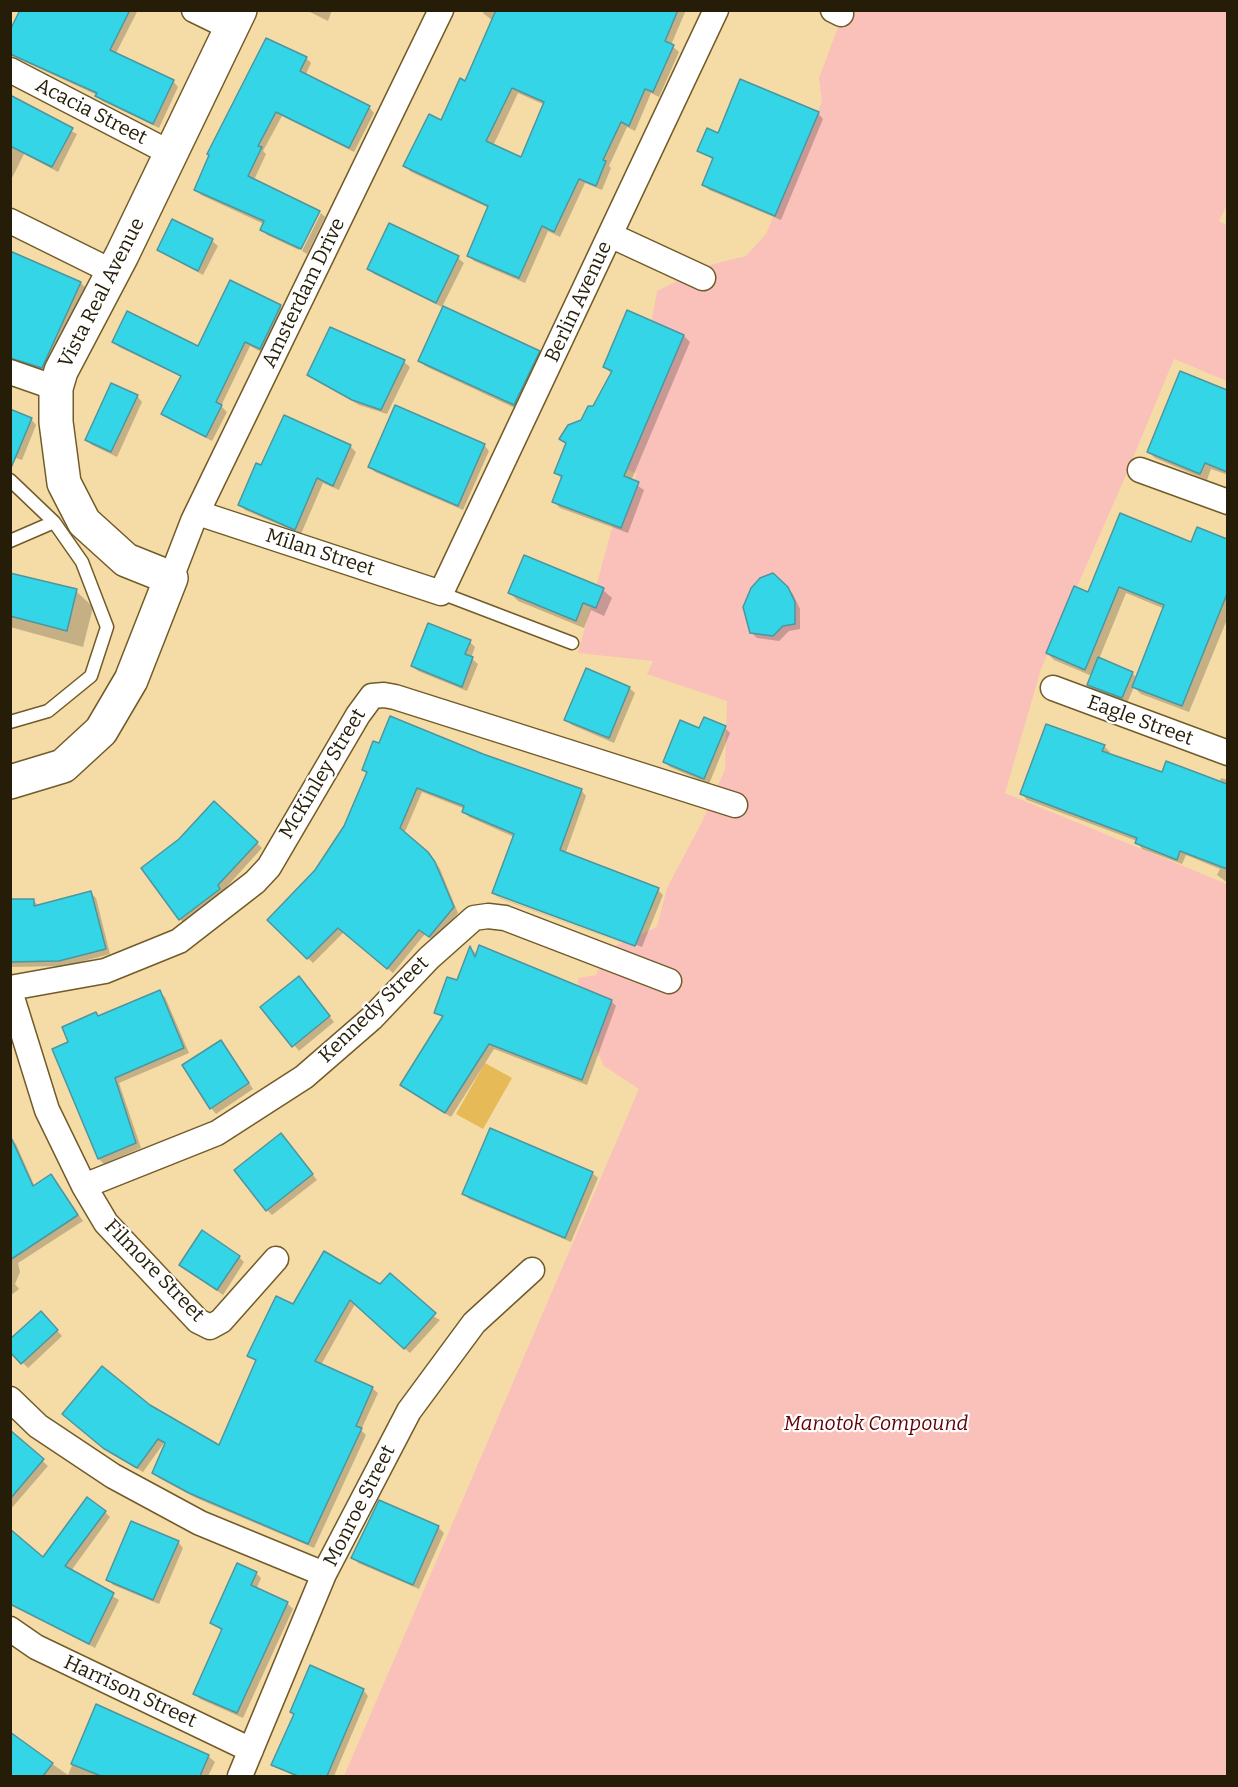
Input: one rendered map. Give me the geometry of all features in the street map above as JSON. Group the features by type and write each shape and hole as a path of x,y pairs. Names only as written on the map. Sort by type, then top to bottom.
{"street":[{"path":"194,10 236,19"},
{"name":"Amsterdam Drive","path":"171,578 198,513 441,10"},
{"name":"Berlin Avenue","path":"441,593 716,10"},
{"name":"Vista Real Avenue","path":"171,578 126,560 84,522 64,483 56,422 56,388 61,371 113,272 236,19"},
{"name":"Acacia Street","path":"10,70 171,154"},
{"path":"10,221 113,272"},
{"path":"610,235 703,278"},
{"path":"10,372 56,388"},
{"path":"1140,470 1227,502"},
{"name":"Milan Street","path":"198,513 441,593"},
{"path":"10,782 63,766 101,731 131,680 171,578"},
{"name":"Eagle Street","path":"1053,688 1227,753"},
{"name":"McKinley Street","path":"10,989 105,971 179,941 255,882 269,867 358,715 372,696 395,697 735,805"},
{"name":"Kennedy Street","path":"84,1186 217,1133 304,1077 372,1018 429,958 474,918 488,916 505,918 669,981"},
{"name":"Filmore Street","path":"10,989 47,1110 84,1186 106,1223 198,1321 210,1328 221,1322 276,1260"},
{"name":"Monroe Street","path":"240,1776 324,1574 409,1411 474,1323 532,1270"},
{"path":"10,1399 38,1426 113,1476 200,1523 324,1574"},
{"name":"Harrison Street","path":"10,1629 36,1647 252,1750"}],"lane":[{"path":"10,480 54,522 82,562 106,627 91,676 48,711 10,722"},
{"path":"10,541 54,522"},
{"path":"441,593 572,643"}],"green space":[{"name":"Manotok Compound","path":"844,11 1227,11 1228,203 1219,221 1227,225 1227,381 1174,359 1041,669 1005,793 1227,884 1227,1776 344,1776 639,1089 604,1066 580,1015 578,978 596,975 606,950 657,927 667,888 703,820 725,769 727,701 647,674 653,661 578,653 611,532 637,474 611,462 640,383 657,291 710,265 746,256 766,234 822,102 819,78"}],"shaded area":[{"path":"485,1063 512,1078 483,1129 456,1114"}],"building":[{"path":"20,10 130,10 110,50 174,80 153,124 95,96 97,93 10,54 10,30"},
{"path":"496,10 678,10 665,41 674,45 653,92 645,89 629,126 621,122 603,160 606,161 596,186 579,179 554,232 542,226 519,278 467,256 488,206 403,166 429,114 441,120 460,78 465,81","holes":["512,88 544,102 521,157 486,141"]},
{"path":"266,38 307,57 300,71 370,106 349,148 276,112 258,146 262,147 248,176 320,211 301,249 260,230 264,221 194,190 209,155 207,154"},
{"path":"740,79 819,112 775,216 702,185 713,158 697,151 707,128 718,133"},
{"path":"10,95 73,128 52,167 10,146"},
{"path":"172,219 213,239 198,271 157,250"},
{"path":"389,223 459,256 436,303 367,269"},
{"path":"10,251 81,282 42,368 10,358"},
{"path":"230,280 281,305 260,349 245,342 216,402 222,405 206,437 161,414 181,376 112,342 127,311 198,346"},
{"path":"443,306 540,351 514,405 418,361"},
{"path":"627,310 684,335 624,476 639,482 621,528 552,502 562,476 554,473 566,443 559,439 568,425 581,420 588,406 593,406 612,371 603,367"},
{"path":"330,327 405,360 381,410 352,400 307,375"},
{"path":"1180,371 1227,390 1227,472 1205,463 1200,474 1147,452"},
{"path":"111,383 138,395 111,452 85,440"},
{"path":"395,405 485,444 458,506 368,467"},
{"path":"10,409 32,418 11,468 10,468"},
{"path":"284,415 351,445 333,486 317,478 295,530 238,505 256,463 261,465"},
{"path":"1120,513 1191,542 1197,527 1227,539 1227,594 1182,706 1132,687 1164,605 1119,587 1085,670 1046,653 1074,586 1088,592"},
{"path":"524,555 604,588 596,608 583,603 576,621 508,593"},
{"path":"10,573 77,589 67,631 10,616"},
{"path":"773,573 788,587 795,602 795,624 783,626 773,636 750,633 743,607 751,588 760,578"},
{"path":"428,623 471,640 465,654 473,657 462,687 411,666"},
{"path":"1098,657 1133,672 1122,698 1087,685"},
{"path":"586,668 630,687 609,738 564,720"},
{"path":"390,716 483,754 582,789 560,850 659,888 635,946 492,893 514,834 462,812 464,806 417,788 400,828 428,852 435,862 454,907 429,937 419,930 387,969 338,928 307,959 267,920 315,870 344,826 367,772 362,770 373,741 379,743"},
{"path":"704,717 726,726 704,779 663,762 680,720 699,728"},
{"path":"1046,724 1105,745 1102,751 1162,772 1166,761 1227,784 1227,869 1180,851 1177,860 1135,843 1137,838 1020,794"},
{"path":"214,801 258,842 218,885 220,889 179,920 141,868 179,839"},
{"path":"91,891 106,949 59,961 10,962 10,899 34,899 34,906"},
{"path":"479,945 612,1000 582,1080 489,1044 445,1113 400,1085 443,1016 434,1013 447,977 457,980 470,946 475,957"},
{"path":"299,976 330,1016 292,1047 260,1007"},
{"path":"160,990 184,1048 115,1078 136,1143 98,1159 52,1049 68,1042 62,1027 96,1012 98,1016"},
{"path":"221,1040 249,1083 210,1109 182,1065"},
{"path":"490,1128 593,1172 565,1238 462,1194"},
{"path":"281,1133 313,1174 266,1211 234,1170"},
{"path":"10,1135 33,1186 51,1174 78,1215 10,1260"},
{"path":"202,1230 240,1256 217,1290 179,1265"},
{"path":"324,1251 380,1284 390,1273 436,1313 404,1349 350,1300 315,1361 373,1387 356,1426 362,1428 308,1544 189,1493 152,1473 165,1443 158,1439 137,1468 103,1448 62,1414 102,1366 150,1405 219,1445 256,1360 247,1356 276,1296 293,1304"},
{"path":"41,1311 58,1330 21,1364 10,1352 10,1339"},
{"path":"10,1430 44,1459 10,1499"},
{"path":"87,1497 106,1511 65,1566 114,1593 89,1644 10,1604 10,1529 43,1557"},
{"path":"379,1500 439,1526 413,1585 351,1558"},
{"path":"131,1521 179,1541 153,1600 106,1580"},
{"path":"237,1563 257,1572 251,1585 288,1602 237,1713 193,1694 222,1629 210,1623"},
{"path":"310,1665 364,1689 327,1776 298,1776 271,1765 294,1714 290,1712"},
{"path":"96,1704 209,1755 200,1776 101,1776 71,1764"},
{"path":"10,1732 53,1763 43,1776 10,1776"}]}
